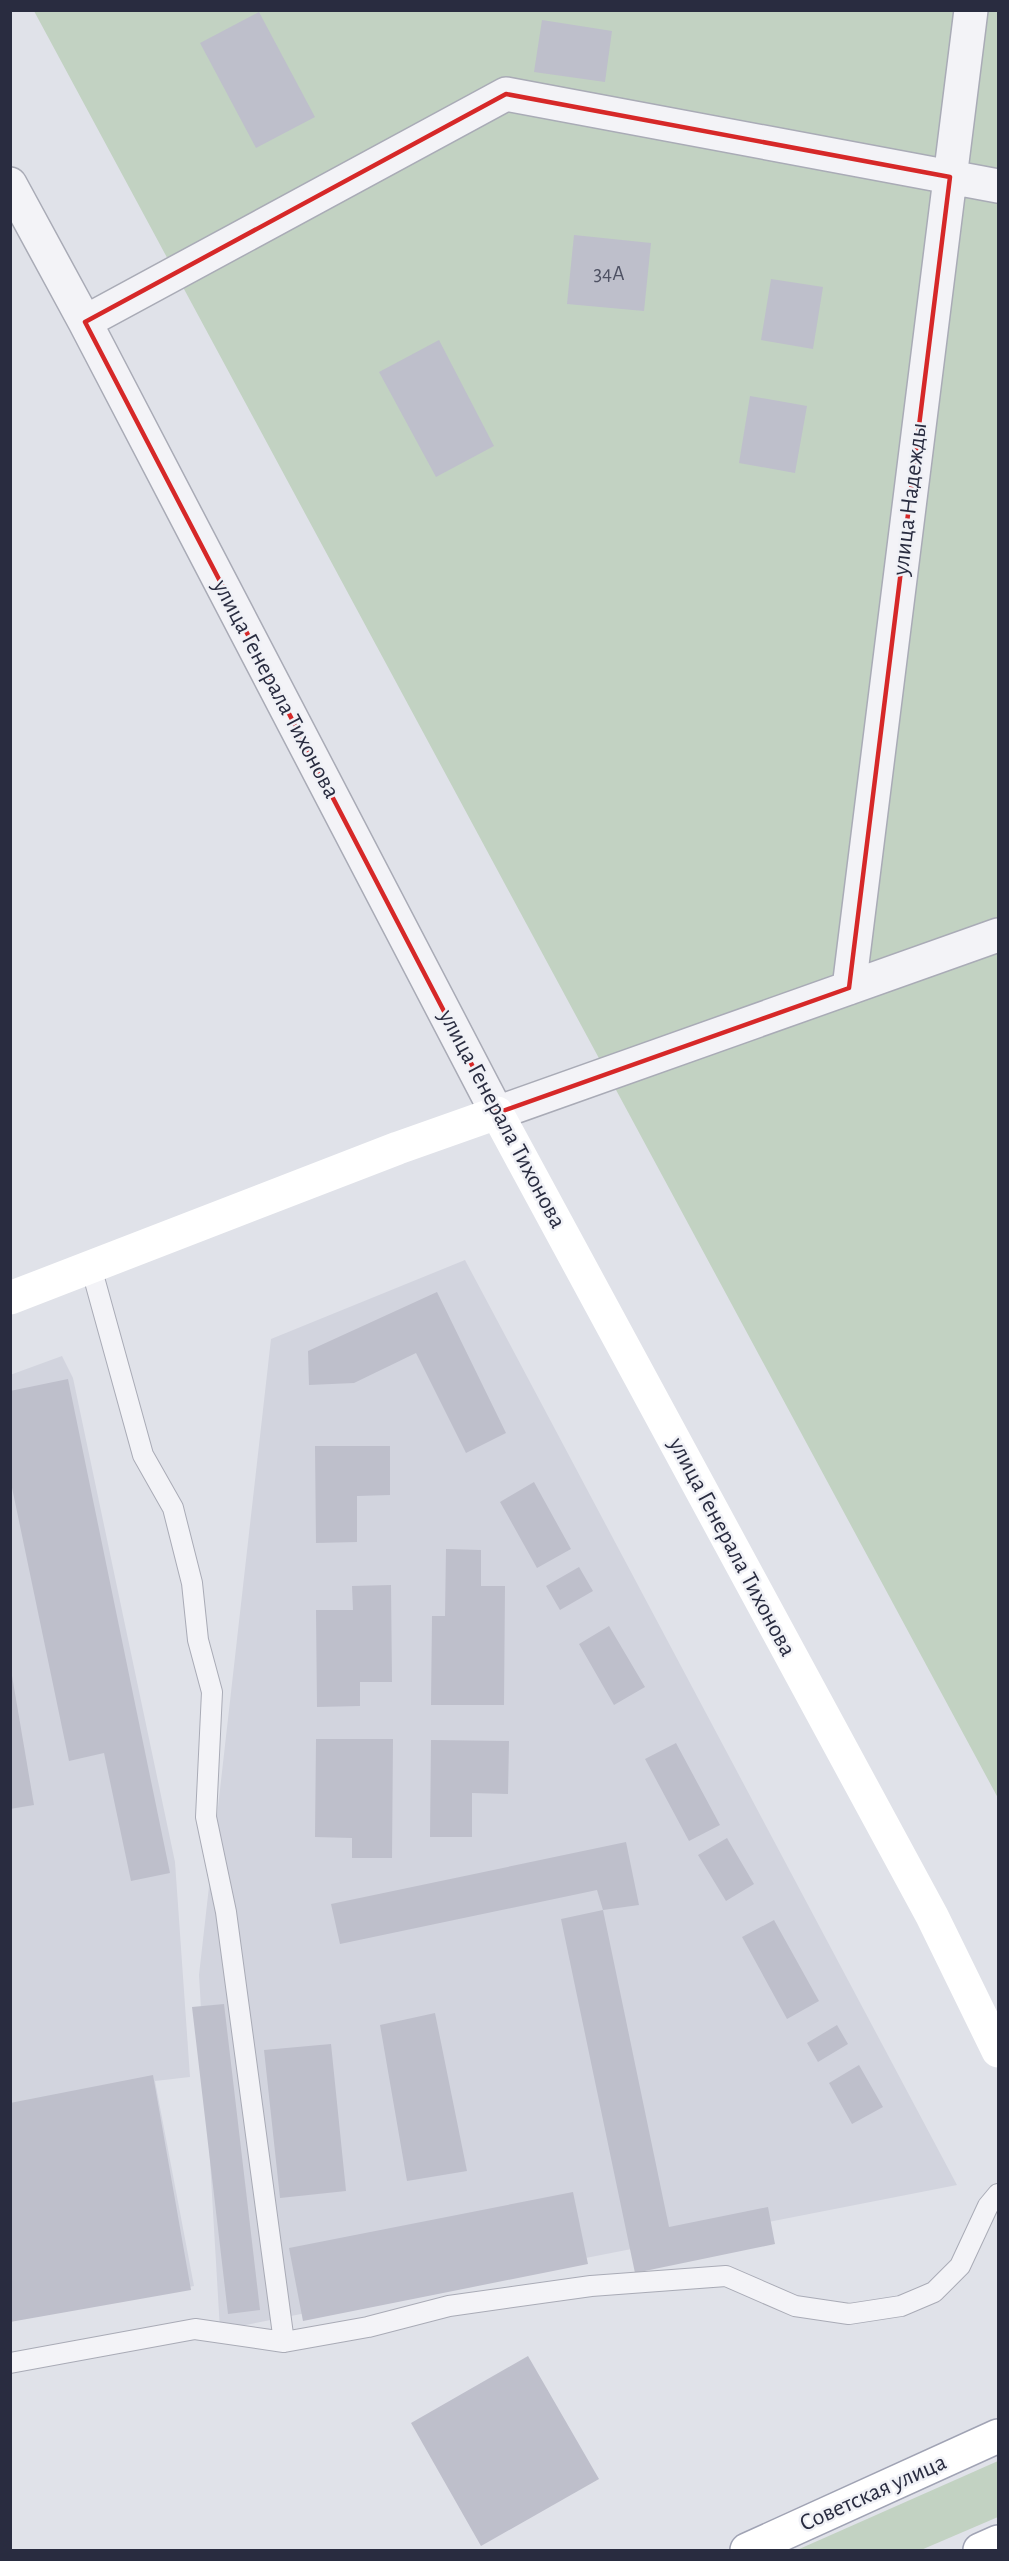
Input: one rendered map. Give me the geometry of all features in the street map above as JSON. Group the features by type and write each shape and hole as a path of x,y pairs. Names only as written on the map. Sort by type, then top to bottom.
{"main road":[{"path":"10,1298 398,1148 497,1113"},
{"name":"улица Генерала Тихонова","path":"497,1113 932,1916 999,2051"},
{"name":"Советская улица","path":"747,2550 999,2436"},
{"path":"980,2550 999,2542"}],"street":[{"name":"улица Надежды","path":"849,988 971,10"},
{"path":"85,322 506,94 999,186"},
{"name":"улица Генерала Тихонова","path":"10,184 85,322 497,1113"},
{"path":"497,1113 999,935"}],"lane":[{"path":"91,1267 144,1455 173,1508 192,1583 198,1640 212,1692 206,1817 226,1912 284,2342"},
{"path":"10,2363 195,2329 284,2342 368,2327 460,2304 591,2286 726,2276 795,2306 849,2314 901,2306 934,2292 960,2266 988,2206 999,2194"}],"highlighted area":[{"path":"506,94 950,177 849,988 497,1113 85,322"}],"shaded area":[{"path":"465,1260 957,2185 220,2330 199,1975 271,1339"},
{"path":"62,1356 73,1378 175,1862 190,2077 155,2081 194,2286 11,2321 10,1375"}],"green space":[{"path":"34,11 998,11 998,1798"},
{"path":"998,2461 998,2517 921,2550 797,2550"}],"building":[{"path":"259,12 315,117 256,148 200,43"},
{"path":"542,20 612,31 605,82 534,72"},
{"path":"574,235 651,243 644,311 567,304"},
{"path":"771,279 823,287 813,349 761,340"},
{"path":"439,340 494,446 436,477 379,372"},
{"path":"750,396 807,406 795,473 739,463"},
{"path":"437,1292 506,1433 466,1453 416,1353 354,1383 309,1385 308,1351"},
{"path":"68,1379 170,1873 131,1881 104,1753 69,1761 10,1478 10,1391"},
{"path":"315,1446 390,1446 390,1495 357,1496 357,1542 316,1543"},
{"path":"534,1482 571,1549 537,1568 500,1502"},
{"path":"446,1549 481,1550 481,1586 505,1586 504,1705 431,1705 432,1616 445,1616"},
{"path":"579,1567 593,1591 560,1610 546,1586"},
{"path":"391,1585 392,1682 360,1682 360,1706 317,1707 316,1610 353,1610 352,1586"},
{"path":"609,1626 645,1687 614,1705 579,1644"},
{"path":"10,1664 34,1805 10,1809"},
{"path":"316,1739 393,1739 392,1858 352,1858 352,1838 315,1837"},
{"path":"431,1740 509,1741 508,1794 472,1793 472,1837 430,1837"},
{"path":"676,1743 720,1825 689,1841 645,1759"},
{"path":"727,1838 754,1884 726,1901 698,1855"},
{"path":"626,1842 639,1905 603,1910 597,1890 340,1944 331,1904"},
{"path":"603,1910 669,2227 768,2207 775,2244 635,2273 561,1919"},
{"path":"774,1920 819,2001 787,2019 742,1937"},
{"path":"224,2004 260,2310 228,2314 192,2007"},
{"path":"435,2013 467,2171 407,2181 380,2025"},
{"path":"837,2025 848,2044 818,2062 807,2043"},
{"path":"331,2044 346,2191 280,2198 264,2050"},
{"path":"859,2065 883,2107 852,2124 829,2083"},
{"path":"153,2075 191,2290 10,2322 10,2103"},
{"path":"573,2192 588,2264 303,2321 289,2248"},
{"path":"528,2356 599,2479 481,2546 411,2423"}]}
